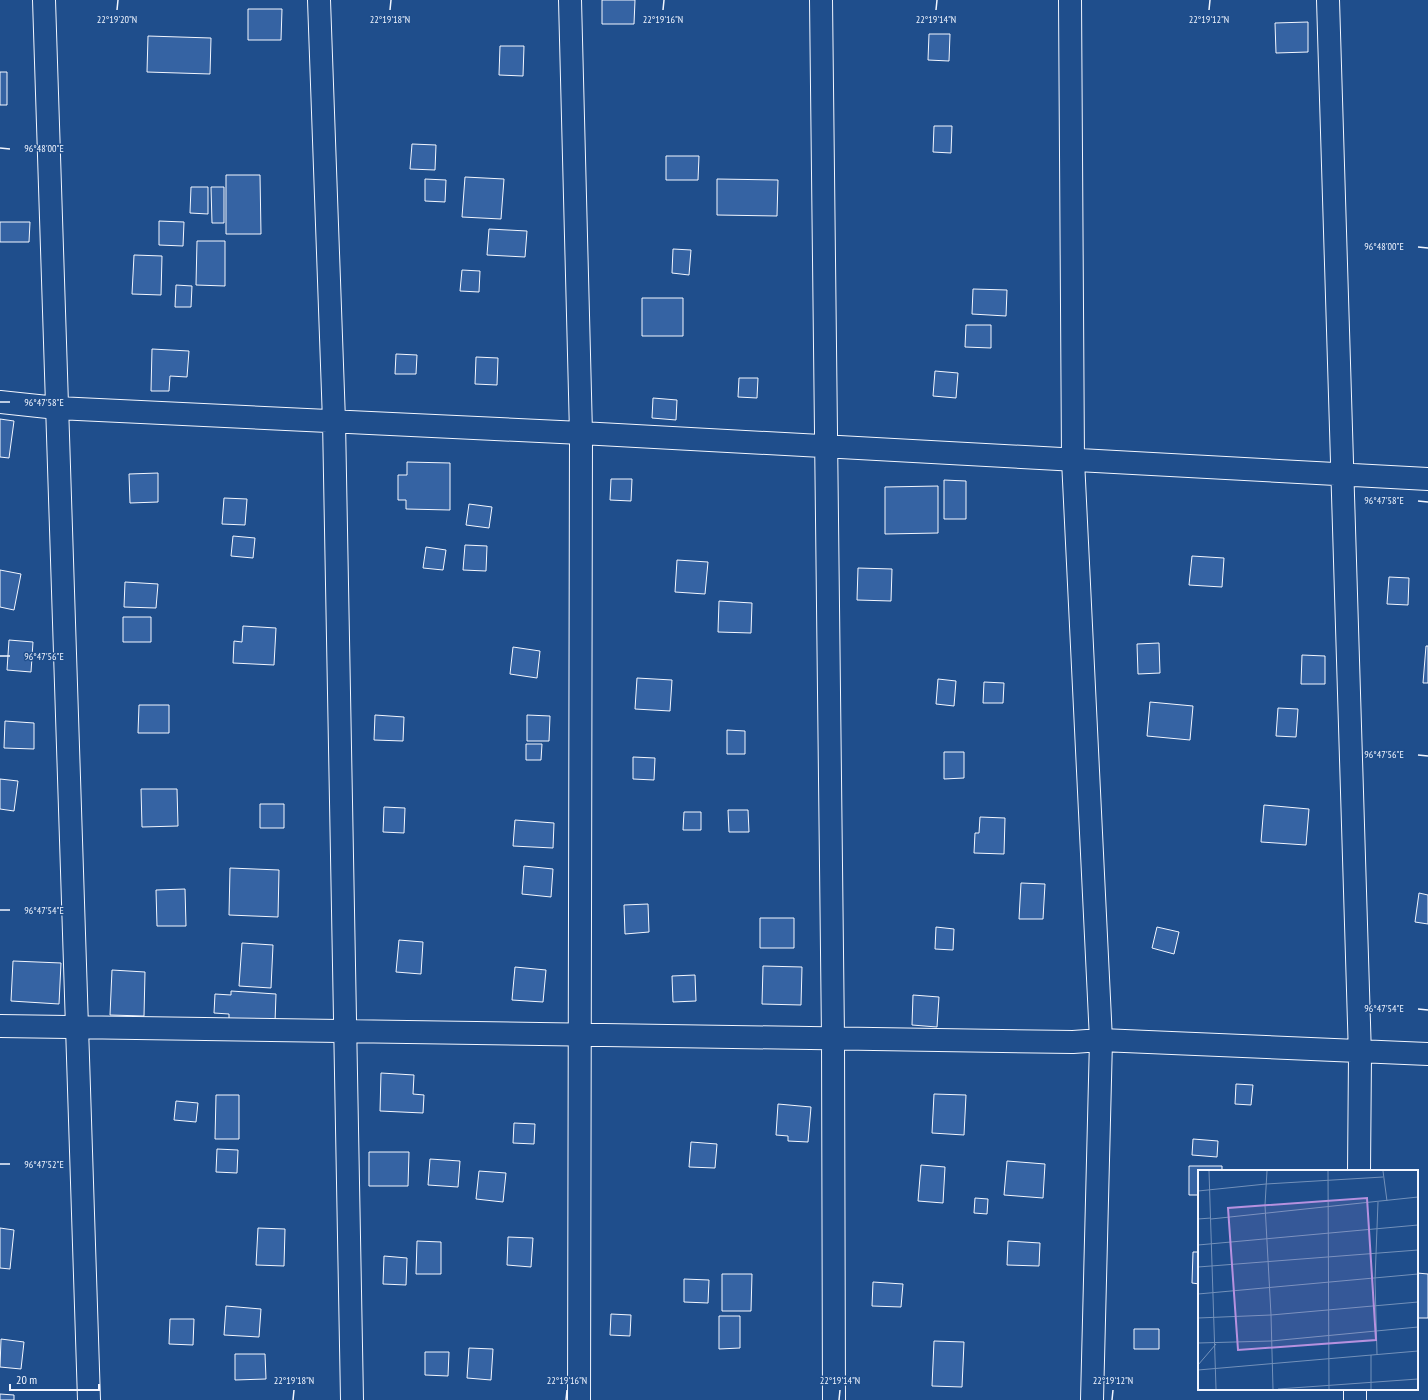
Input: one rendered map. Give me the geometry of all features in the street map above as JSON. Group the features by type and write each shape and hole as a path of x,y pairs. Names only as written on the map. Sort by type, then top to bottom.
{"street":[{"path":"44,0 89,1400"},
{"path":"319,0 334,421 352,1400"},
{"path":"570,0 581,434 579,1400"},
{"path":"821,0 834,1038 834,1400"},
{"path":"1070,0 1073,460 1101,1040 1092,1400"},
{"path":"1328,0 1360,1051 1359,1170"},
{"path":"0,402 57,408 334,421 1428,479"},
{"path":"0,1026 1073,1042 1101,1040 1428,1054"}],"building":[{"path":"602,0 635,0 634,24 602,24"},
{"path":"248,9 282,9 281,40 248,40"},
{"path":"1308,22 1308,52 1276,53 1275,23"},
{"path":"929,34 950,34 949,61 928,60"},
{"path":"148,36 211,38 210,74 147,72"},
{"path":"500,46 524,46 523,76 499,75"},
{"path":"0,72 7,72 7,105 0,105"},
{"path":"934,126 952,126 951,153 933,152"},
{"path":"412,144 436,145 435,170 410,169"},
{"path":"666,156 699,156 698,180 666,180"},
{"path":"226,175 260,175 261,234 226,234"},
{"path":"465,177 504,179 501,219 462,217"},
{"path":"425,179 446,180 445,202 425,201"},
{"path":"717,179 778,180 777,216 717,215"},
{"path":"191,187 208,187 208,214 190,213"},
{"path":"211,187 224,187 224,223 212,223"},
{"path":"159,221 184,222 183,246 159,245"},
{"path":"0,222 30,222 29,242 0,242"},
{"path":"489,229 527,231 525,257 487,255"},
{"path":"197,241 225,241 225,286 196,285"},
{"path":"673,249 691,250 689,275 672,273"},
{"path":"134,255 162,256 161,295 132,294"},
{"path":"462,270 480,271 479,292 460,291"},
{"path":"176,285 192,286 191,307 175,307"},
{"path":"973,289 1007,290 1006,316 972,314"},
{"path":"642,298 683,298 683,336 642,336"},
{"path":"966,325 991,325 991,348 965,347"},
{"path":"152,349 189,351 187,377 170,376 169,391 151,391"},
{"path":"396,354 417,355 416,374 395,374"},
{"path":"476,357 498,358 497,385 475,384"},
{"path":"935,371 958,373 956,398 933,396"},
{"path":"739,378 758,378 757,398 738,397"},
{"path":"653,398 677,400 676,420 652,418"},
{"path":"0,419 14,421 9,458 0,457"},
{"path":"407,462 450,463 450,510 406,509 406,500 398,500 398,475 407,475"},
{"path":"158,473 158,502 130,503 129,474"},
{"path":"611,479 632,479 631,501 610,500"},
{"path":"944,480 966,481 966,519 944,519"},
{"path":"938,486 938,533 885,534 885,487"},
{"path":"224,498 247,499 245,525 222,524"},
{"path":"469,504 492,507 489,528 466,525"},
{"path":"233,536 255,538 253,558 231,556"},
{"path":"465,545 487,546 486,571 463,570"},
{"path":"426,547 446,550 443,570 423,568"},
{"path":"1192,556 1224,558 1222,587 1189,585"},
{"path":"677,560 708,562 705,594 675,592"},
{"path":"858,568 892,569 891,601 857,600"},
{"path":"0,570 21,574 14,610 0,607"},
{"path":"1389,577 1409,578 1408,605 1387,604"},
{"path":"125,582 158,584 156,608 124,607"},
{"path":"719,601 752,603 751,633 718,632"},
{"path":"123,617 151,617 151,642 123,642"},
{"path":"243,626 276,628 274,665 233,663 234,641 242,642"},
{"path":"9,640 33,642 31,672 7,670"},
{"path":"1159,643 1160,673 1138,674 1137,644"},
{"path":"1426,646 1428,646 1428,683 1423,683"},
{"path":"513,647 540,651 537,678 510,674"},
{"path":"1302,655 1325,656 1325,684 1301,684"},
{"path":"637,678 672,680 670,711 635,709"},
{"path":"938,679 956,681 954,706 936,704"},
{"path":"984,682 1004,683 1003,703 983,703"},
{"path":"1150,702 1193,706 1190,740 1147,736"},
{"path":"139,705 169,705 169,733 138,733"},
{"path":"1278,708 1298,709 1296,737 1276,736"},
{"path":"375,715 404,717 403,741 374,740"},
{"path":"527,715 550,716 549,741 527,741"},
{"path":"5,721 34,723 34,749 4,748"},
{"path":"727,730 745,731 745,754 727,754"},
{"path":"526,744 542,744 541,760 526,760"},
{"path":"944,752 964,752 964,778 944,779"},
{"path":"633,757 655,758 654,780 633,779"},
{"path":"0,779 18,781 14,811 0,809"},
{"path":"141,789 177,789 178,826 142,827"},
{"path":"260,804 284,804 284,828 260,828"},
{"path":"1264,805 1309,809 1306,845 1261,842"},
{"path":"384,807 405,808 404,833 383,832"},
{"path":"728,810 748,810 749,832 729,832"},
{"path":"684,812 701,812 701,830 683,830"},
{"path":"980,817 1005,818 1004,854 974,853 975,833 979,833"},
{"path":"515,820 554,823 553,848 513,846"},
{"path":"524,866 553,869 551,897 522,894"},
{"path":"230,868 279,870 278,917 229,915"},
{"path":"1021,883 1045,884 1043,919 1019,919"},
{"path":"185,889 186,926 157,926 156,890"},
{"path":"1419,893 1428,895 1428,924 1415,922"},
{"path":"648,904 649,932 625,934 624,905"},
{"path":"760,918 794,918 794,948 760,948"},
{"path":"936,927 954,929 953,950 935,949"},
{"path":"1157,927 1179,932 1174,954 1152,948"},
{"path":"399,940 423,942 421,974 396,972"},
{"path":"242,943 273,945 271,988 239,986"},
{"path":"13,961 61,963 59,1004 11,1001"},
{"path":"763,966 802,967 801,1005 762,1004"},
{"path":"515,967 546,970 543,1002 512,1000"},
{"path":"112,970 145,972 144,1016 110,1015"},
{"path":"695,975 696,1001 673,1002 672,976"},
{"path":"231,991 276,994 275,1023 229,1020 229,1014 214,1013 215,994 231,995"},
{"path":"913,995 939,997 937,1027 912,1025"},
{"path":"381,1073 414,1075 413,1094 424,1095 423,1113 380,1111"},
{"path":"1236,1084 1253,1085 1251,1105 1235,1104"},
{"path":"934,1094 966,1095 964,1135 932,1133"},
{"path":"216,1095 239,1095 239,1139 215,1139"},
{"path":"176,1101 198,1103 196,1122 174,1120"},
{"path":"778,1104 811,1107 808,1142 788,1141 788,1136 776,1135"},
{"path":"514,1123 535,1124 534,1144 513,1143"},
{"path":"1193,1139 1218,1141 1217,1157 1192,1155"},
{"path":"691,1142 717,1144 715,1168 689,1167"},
{"path":"217,1149 238,1150 237,1173 216,1172"},
{"path":"369,1152 409,1152 408,1186 369,1186"},
{"path":"430,1159 460,1161 458,1187 428,1185"},
{"path":"1007,1161 1045,1164 1043,1198 1004,1195"},
{"path":"921,1165 945,1167 943,1203 918,1201"},
{"path":"1189,1166 1222,1166 1222,1170 1198,1170 1198,1195 1189,1195"},
{"path":"479,1171 506,1173 503,1202 476,1199"},
{"path":"975,1198 988,1199 987,1214 974,1213"},
{"path":"0,1228 14,1230 10,1269 0,1268"},
{"path":"258,1228 285,1229 284,1266 256,1265"},
{"path":"508,1237 533,1238 531,1267 507,1265"},
{"path":"417,1241 441,1242 441,1274 416,1274"},
{"path":"1008,1241 1040,1243 1039,1266 1007,1265"},
{"path":"1193,1252 1198,1252 1198,1284 1192,1283"},
{"path":"384,1256 407,1258 406,1285 383,1284"},
{"path":"1418,1273 1428,1274 1428,1318 1418,1318"},
{"path":"722,1274 752,1274 751,1311 722,1311"},
{"path":"684,1279 709,1280 708,1303 684,1302"},
{"path":"873,1282 903,1284 901,1307 872,1306"},
{"path":"226,1306 261,1309 259,1337 224,1335"},
{"path":"611,1314 631,1315 630,1336 610,1335"},
{"path":"719,1316 740,1316 740,1348 719,1349"},
{"path":"170,1319 194,1319 193,1345 169,1344"},
{"path":"1134,1329 1159,1329 1159,1349 1134,1349"},
{"path":"1,1339 24,1342 21,1369 0,1367"},
{"path":"934,1341 964,1342 962,1387 932,1386"},
{"path":"469,1348 493,1349 491,1380 467,1378"},
{"path":"425,1352 449,1352 448,1376 425,1375"},
{"path":"235,1354 265,1354 266,1379 235,1380"},
{"path":"0,1394 14,1395 14,1400 0,1400"}]}
